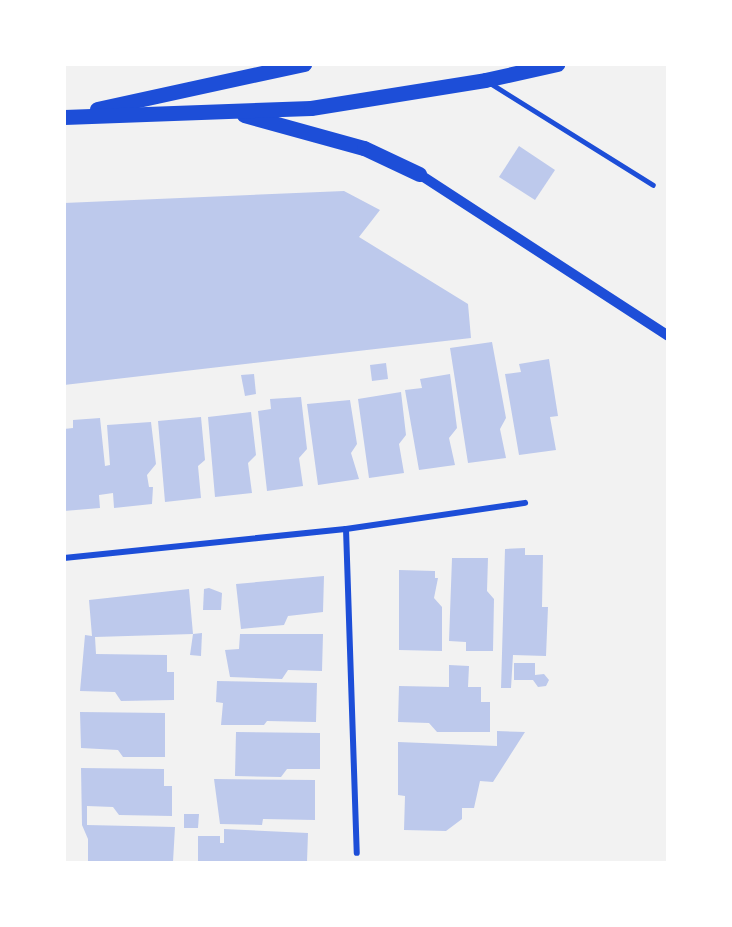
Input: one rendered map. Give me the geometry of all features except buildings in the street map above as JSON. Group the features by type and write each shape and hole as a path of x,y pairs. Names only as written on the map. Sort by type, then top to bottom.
{"main road":[{"path":"64,116 304,64"},
{"path":"64,116 311,108 485,80 557,64"},
{"path":"230,111 364,148 419,174"}],"street":[{"path":"419,174 668,336"},
{"path":"64,558 346,529 525,503"},
{"path":"346,529 357,853"}],"lane":[{"path":"485,80 653,184"}]}
